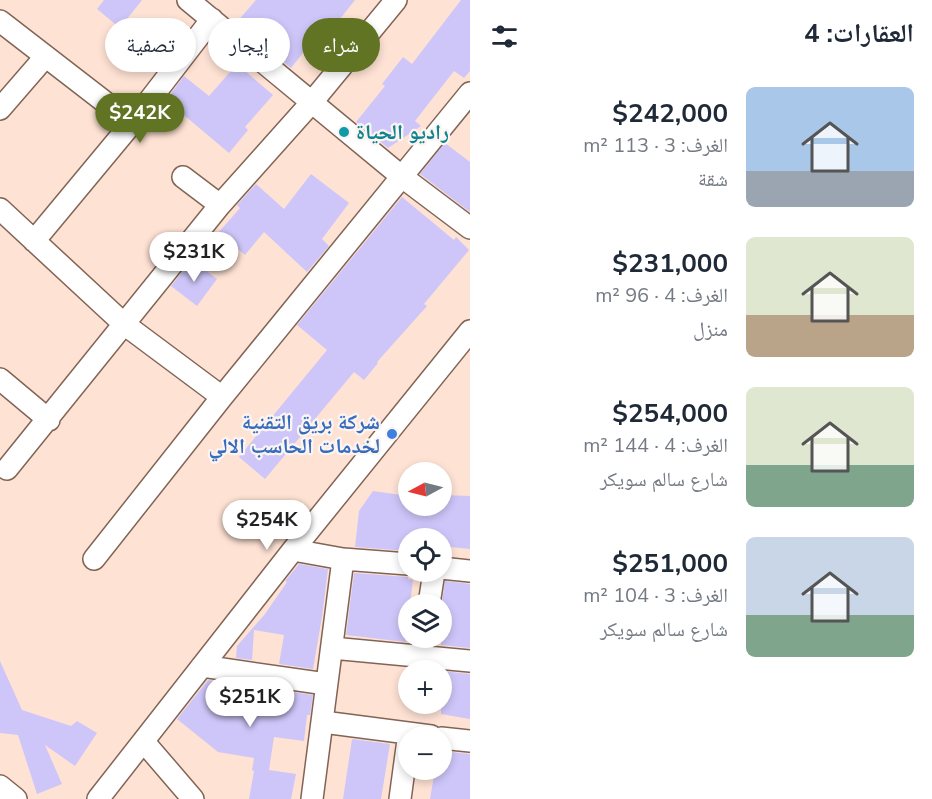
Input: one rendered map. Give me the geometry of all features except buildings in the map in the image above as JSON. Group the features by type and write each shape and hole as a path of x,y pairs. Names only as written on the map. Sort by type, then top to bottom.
{"street":[{"path":"188,0 211,18"},
{"path":"7,469 49,420 220,205 312,102 392,1"},
{"path":"0,21 132,123"},
{"path":"34,241 132,123 208,24"},
{"path":"0,110 45,57"},
{"path":"276,72 401,176 470,228"},
{"path":"94,559 222,397 470,93"},
{"path":"183,177 220,205"},
{"path":"0,209 124,324 222,397"},
{"path":"98,799 293,550 470,331"},
{"path":"0,379 49,420"},
{"path":"293,550 398,563"},
{"path":"312,799 343,558"},
{"path":"452,569 470,571"},
{"path":"332,648 398,647"},
{"path":"425,648 470,661"},
{"path":"202,666 326,684"},
{"path":"322,722 398,735"},
{"path":"452,739 470,741"},
{"path":"144,742 193,799"},
{"path":"400,799 402,780"},
{"path":"0,786 16,799"}],"place":[{"name":"راديو الحياة","path":"344,132"},
{"name":"شركة بريق التقنية لخدمات الحاسب الالي","path":"392,434"}]}
